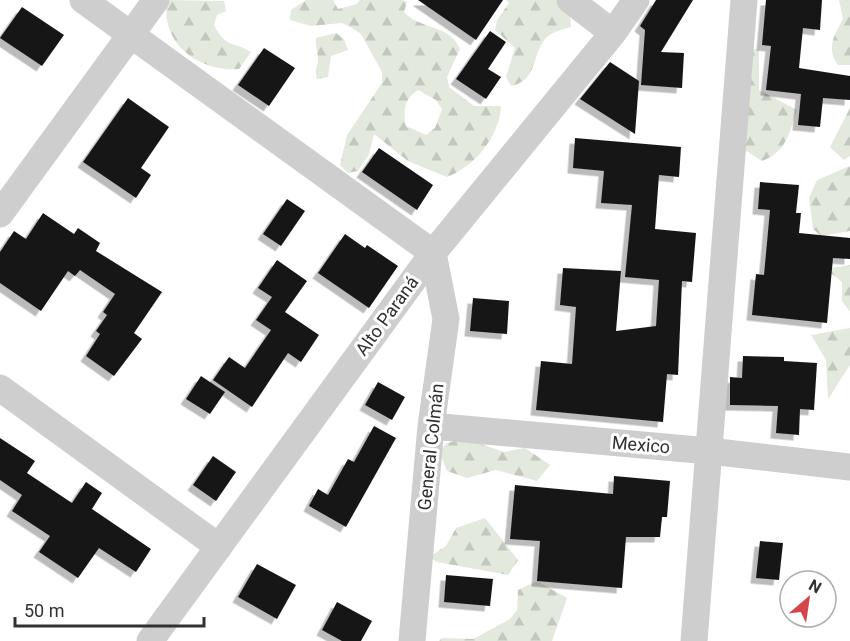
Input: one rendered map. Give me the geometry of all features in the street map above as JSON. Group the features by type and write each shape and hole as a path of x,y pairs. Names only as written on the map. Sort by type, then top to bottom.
{"street":[{"path":"83,0 433,253"},
{"path":"0,214 156,0"},
{"path":"570,0 613,33"},
{"name":"Alto Paraná","path":"150,641 433,253 613,33 636,0"},
{"path":"694,641 744,0"},
{"name":"General Colmán","path":"412,641 431,426 446,319 433,253"},
{"path":"0,388 219,547"},
{"name":"Mexico","path":"431,426 709,451 850,467"}],"green space":[{"path":"167,0 224,1 226,11 217,15 214,25 218,33 226,41 251,52 239,69 209,66 185,52 176,42 170,29 166,15"},
{"path":"306,0 333,0 338,9 357,4 360,0 403,0 407,2 404,12 418,22 449,35 460,49 447,77 449,87 474,106 501,106 500,117 491,139 467,166 447,177 408,161 374,134 369,154 358,171 348,173 340,165 347,135 382,83 382,72 361,34 342,23 311,26 290,20 291,10","holes":["418,90 436,100 442,109 435,128 426,135 406,126 407,101 413,94"]},
{"path":"506,0 557,0 570,16 571,27 548,36 526,79 511,86 506,77 515,48 495,30 497,20 509,3"},
{"path":"839,0 850,0 850,65 838,65 832,53 834,36 843,19"},
{"path":"336,33 344,39 348,50 331,56 328,77 317,79 316,38"},
{"path":"740,46 759,50 759,90 797,110 782,147 777,153 762,161 737,145"},
{"path":"850,108 850,156 844,160 830,147"},
{"path":"850,166 850,231 821,236 813,229 809,198 817,180"},
{"path":"850,265 850,312 842,301 842,282 826,269"},
{"path":"850,328 850,365 828,399 826,360 811,335"},
{"path":"464,438 504,452 525,448 550,465 537,481 496,470 467,478 447,471 440,453 445,444"},
{"path":"485,518 518,560 508,575 437,562 429,557 446,546 456,528"},
{"path":"537,581 567,598 552,641 439,641 442,638 473,639 510,619 517,610 518,590"}],"building":[{"path":"418,0 503,0 476,40"},
{"path":"656,0 693,0 661,52 684,53 682,88 641,85 645,30 640,26"},
{"path":"766,0 822,0 820,30 803,28 799,68 850,76 850,100 823,98 820,127 798,125 801,94 766,90 771,46 762,45"},
{"path":"22,7 64,35 42,66 0,38"},
{"path":"490,31 506,42 488,69 501,77 486,99 456,79"},
{"path":"264,48 295,68 269,106 238,85"},
{"path":"610,62 639,81 635,134 580,99"},
{"path":"128,98 169,127 141,168 151,175 136,198 83,162"},
{"path":"575,138 681,147 679,177 659,175 655,229 696,233 692,282 682,281 678,375 667,374 663,422 536,410 541,361 572,364 576,307 560,305 563,268 621,271 616,331 656,326 659,280 625,277 632,205 601,203 604,171 573,168"},
{"path":"379,148 433,185 417,210 362,172"},
{"path":"760,182 799,185 796,213 801,213 799,233 850,238 850,259 833,258 827,323 752,315 756,274 764,275 770,210 758,209"},
{"path":"287,199 305,211 281,246 263,234"},
{"path":"43,213 74,234 78,228 100,243 96,251 162,292 134,333 142,339 114,376 86,356 100,334 96,331 107,315 103,312 115,294 80,270 75,276 68,271 41,311 0,283 0,252 14,231 26,239"},
{"path":"345,234 365,248 367,245 398,266 369,308 318,273"},
{"path":"277,260 307,281 285,312 319,335 301,362 288,353 252,407 213,380 229,357 245,368 271,330 256,320 272,297 258,288"},
{"path":"473,298 509,301 507,334 470,331"},
{"path":"743,356 784,357 784,361 817,363 814,410 800,409 799,435 776,433 778,406 730,405 730,377 742,378"},
{"path":"201,376 225,392 210,414 186,399"},
{"path":"378,382 405,397 392,420 365,405"},
{"path":"374,426 396,438 346,527 309,506 318,489 328,495 348,459 354,462"},
{"path":"0,438 35,461 27,473 72,503 86,482 102,493 92,509 151,549 136,572 99,548 78,578 39,552 50,536 12,511 22,495 0,480"},
{"path":"213,456 236,472 216,501 193,485"},
{"path":"614,476 670,481 667,517 662,517 660,537 626,537 622,588 537,581 540,541 510,539 515,485 613,494"},
{"path":"760,541 783,543 778,580 756,578"},
{"path":"257,564 296,585 277,619 238,597"},
{"path":"446,575 493,579 490,606 444,602"},
{"path":"337,602 372,621 361,641 342,641 322,630"}]}
